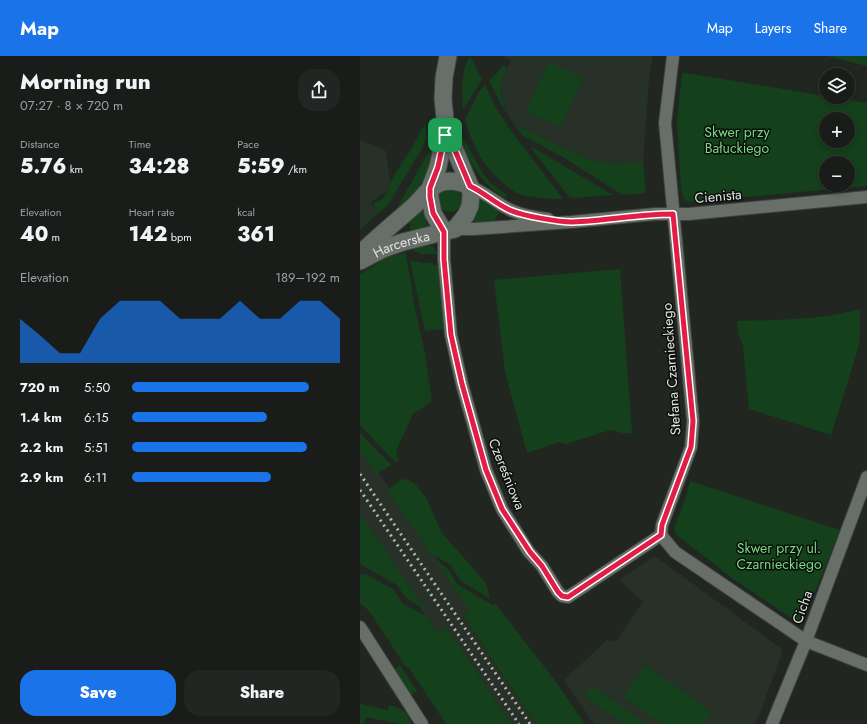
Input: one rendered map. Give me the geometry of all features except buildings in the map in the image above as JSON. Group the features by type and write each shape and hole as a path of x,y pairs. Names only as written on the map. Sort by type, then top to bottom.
{"street":[{"path":"446,129 438,167 430,188 430,197 433,213 449,231 466,215 470,206 471,195 470,186 446,129 443,99 444,78 448,56"},
{"name":"Stefana Czarnieckiego","path":"661,535 662,525 691,447 693,421 665,123 674,56"},
{"path":"430,188 440,183 452,181 470,186"},
{"name":"Cienista","path":"470,186 513,211 532,216 571,222"},
{"name":"Harcerska","path":"360,254 416,203 430,188"},
{"name":"Cienista","path":"449,231 655,214 689,214 867,197"},
{"name":"Harcerska","path":"360,261 383,249 403,242 449,231"},
{"name":"Czereśniowa","path":"449,231 444,259 451,335 462,384 486,470 502,509 530,552 542,566 558,592 562,596 568,597 661,535"},
{"name":"Cicha","path":"772,724 806,641 867,477"},
{"path":"661,535 675,552 806,641 867,665"},
{"path":"360,627 422,724"}],"shaded area":[{"path":"502,56 653,56 649,79 643,162 610,164 590,160 516,125 508,115 501,94 502,80 511,60"},
{"path":"360,140 386,151 390,182 388,190 371,202 377,214 360,225"},
{"path":"360,445 472,610 463,617 536,724 511,724 447,628 438,634 360,518"},
{"path":"655,556 783,650 756,724 594,724 564,680 607,640 616,641 643,602 619,580"}],"green space":[{"path":"470,56 482,79 463,110 463,75"},
{"path":"827,56 867,56 867,66"},
{"path":"548,62 583,77 561,127 526,112"},
{"path":"503,66 507,68 502,80 501,94 507,115 489,81"},
{"name":"Skwer przy Bałuckiego","path":"686,73 819,95 819,104 855,104 855,101 867,103 867,186 855,187 855,156 819,156 819,190 690,202 686,201 681,190 677,121 682,74"},
{"path":"485,84 496,108 511,131 563,199 534,197 517,193 499,179 485,164 471,138 465,119 479,92"},
{"path":"507,115 516,125 590,160 610,164 643,162 646,193 623,195 561,156 522,135"},
{"path":"425,123 427,138 423,147 388,205 360,229 360,225 377,214 373,204 382,199 388,190 390,182 413,146"},
{"path":"463,137 483,174 491,183 507,195 507,199 485,182 480,175 461,144"},
{"path":"435,141 431,161 424,179 407,202 399,209 398,206"},
{"path":"532,147 613,195 569,197"},
{"path":"450,188 455,189 461,195 461,205 455,211 450,212 445,211 439,205 438,200 439,195 445,189"},
{"path":"481,199 500,211 493,223 469,224 476,215"},
{"path":"424,206 426,222 429,228 411,233 408,220"},
{"path":"413,246 433,246 438,254 421,254 414,251"},
{"path":"406,253 415,309 425,353 432,401 413,414 396,453 399,461 395,462 360,425 360,274 390,256"},
{"path":"410,260 440,265 444,329 425,331"},
{"path":"620,269 632,433 623,433 610,430 566,444 559,442 527,453 505,372 494,280"},
{"path":"860,309 860,336 858,349 831,435 749,409 743,346 738,333 737,321 784,320 815,317 845,313"},
{"path":"360,433 391,465 376,474 360,451"},
{"path":"407,479 415,484 425,496 442,533 486,583 490,599 460,580 451,565 430,553 387,490 401,480"},
{"name":"Skwer przy ul. Czarnieckiego","path":"690,481 840,530 803,621 799,623 733,579 676,535 674,528"},
{"path":"360,514 426,610 406,598 397,585 360,564"},
{"path":"435,560 448,569 457,584 494,606 495,603 556,682 585,724 536,724 463,616 470,611"},
{"path":"365,574 393,589 403,604 426,616 438,633 447,628 511,724 446,724 369,611 360,603 360,575"},
{"path":"400,665 417,691 410,696 393,670"},
{"path":"645,665 712,712 703,724 662,724 623,697"},
{"path":"592,686 647,724 624,724 584,696"},
{"path":"360,704 388,710 389,705 397,707 409,716 411,724 400,724 366,717 364,724 360,724"}],"railway":[{"path":"360,474 530,724"},
{"path":"360,490 519,724"}],"route":[{"path":"446,129 470,186 513,211 532,216 571,222 655,214 673,214 693,421 691,447 662,525 661,535 568,597 562,596 558,592 542,566 530,552 502,509 486,470 462,384 451,335 444,259 444,232 433,213 430,197 430,188 438,167 445,135 446,129"}]}
